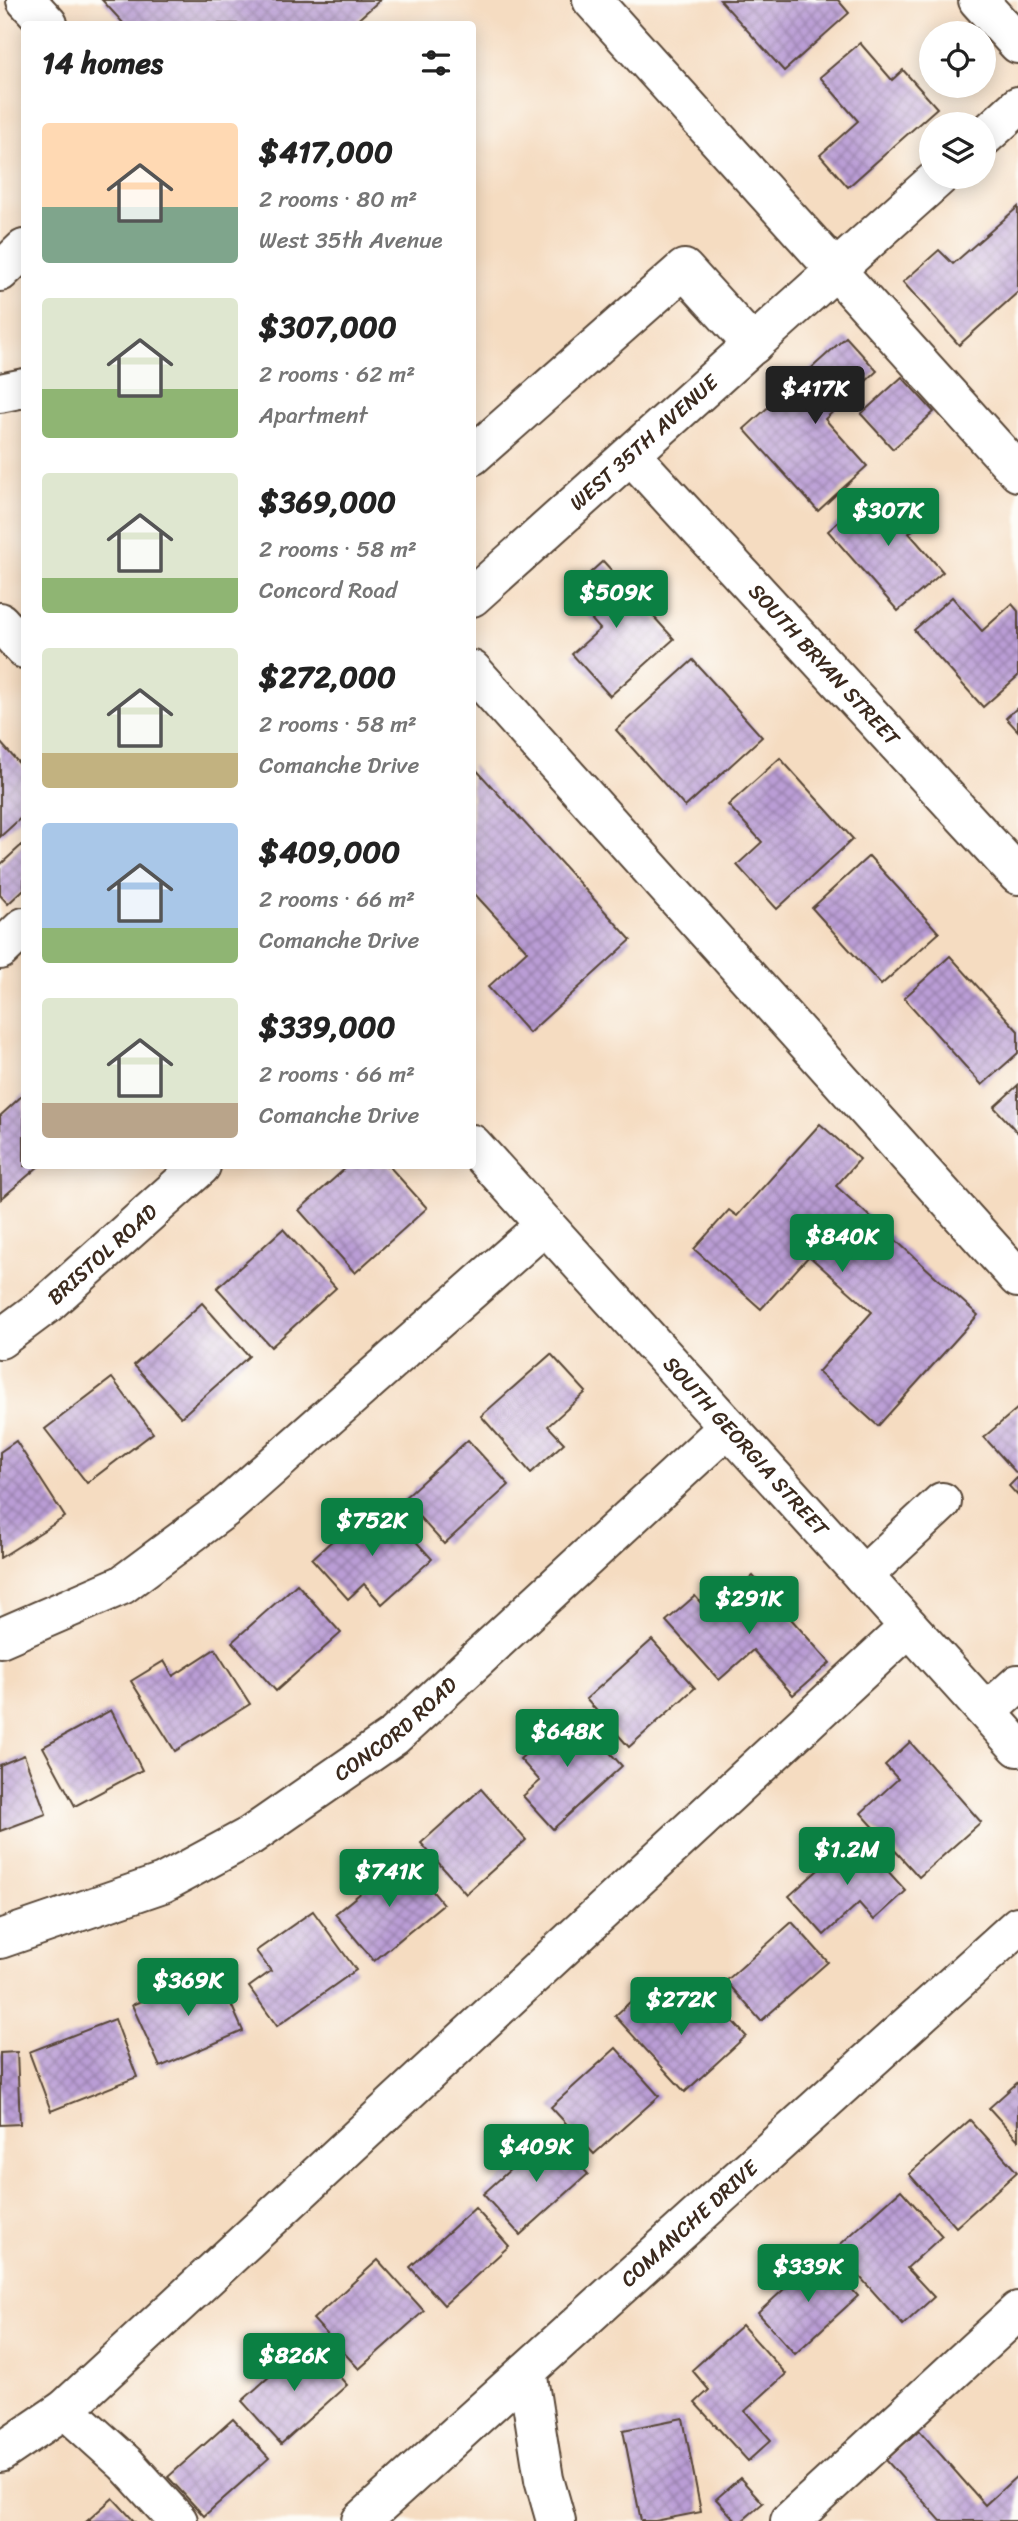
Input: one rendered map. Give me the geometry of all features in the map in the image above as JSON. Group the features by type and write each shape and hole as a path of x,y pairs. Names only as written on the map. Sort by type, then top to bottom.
{"street":[{"path":"26,0 45,21"},
{"path":"592,0 1018,472"},
{"path":"978,0 1018,44"},
{"path":"996,126 1018,106"},
{"name":"WEST 35TH AVENUE","path":"476,593 926,189"},
{"path":"0,272 21,252"},
{"path":"476,452 684,269 752,345"},
{"path":"0,393 21,389"},
{"name":"SOUTH BRYAN STREET","path":"631,454 1018,875"},
{"path":"0,622 21,646"},
{"path":"476,674 1018,1278"},
{"path":"0,950 21,930"},
{"name":"SOUTH GEORGIA STREET","path":"476,1148 1018,1747"},
{"name":"BRISTOL ROAD","path":"0,1339 47,1304 198,1169"},
{"path":"0,1638 122,1585 224,1509 545,1225"},
{"name":"CONCORD ROAD","path":"0,1938 163,1883 250,1836 393,1737 728,1427"},
{"path":"863,1576 942,1502"},
{"path":"0,2453 65,2409 909,1627"},
{"path":"986,1713 1018,1684"},
{"name":"COMANCHE DRIVE","path":"361,2521 1018,1926"},
{"path":"790,2521 1018,2311"},
{"path":"527,2371 544,2479 556,2521"},
{"path":"65,2409 126,2464 178,2521"}],"building":[{"path":"102,0 380,0 356,21 121,21"},
{"path":"720,0 838,0 849,13 784,71"},
{"path":"860,43 892,80 903,70 919,88 919,98 928,98 937,108 932,112 919,112 919,124 848,187 820,155 858,121 820,77"},
{"path":"1018,207 1018,292 959,345 903,282 939,250 953,264"},
{"path":"846,337 877,371 825,419 867,466 818,511 744,429"},
{"path":"902,377 934,412 893,449 861,414"},
{"path":"873,492 886,508 903,494 925,520 909,533 943,572 898,611 828,531"},
{"path":"603,561 674,639 610,696 572,654 600,629 568,593"},
{"path":"952,597 982,631 1012,604 1018,611 1018,676 983,707 914,630"},
{"path":"693,660 762,737 685,807 616,730"},
{"path":"1018,707 1018,731 1006,718"},
{"path":"0,742 21,766 21,818 0,837"},
{"path":"780,758 853,839 777,909 737,865 762,842 728,805"},
{"path":"476,769 631,940 529,1033 488,987 527,951 476,895"},
{"path":"21,846 21,892 8,904 0,895 0,865"},
{"path":"869,856 939,933 881,985 812,908"},
{"path":"950,956 1018,1031 1018,1053 982,1085 904,998"},
{"path":"1018,1085 1018,1133 994,1107"},
{"path":"21,1097 21,1169 36,1169 1,1199 0,1116"},
{"path":"820,1124 860,1159 836,1186 978,1315 878,1426 818,1372 872,1312 809,1256 761,1309 694,1249 729,1210 737,1216"},
{"path":"345,1169 392,1169 427,1208 355,1273 299,1210"},
{"path":"283,1229 336,1288 271,1347 217,1288"},
{"path":"202,1303 249,1356 181,1417 134,1365"},
{"path":"551,1354 586,1392 548,1426 564,1443 531,1473 481,1416"},
{"path":"112,1378 153,1433 87,1483 45,1429"},
{"path":"1018,1408 1018,1475 984,1437"},
{"path":"468,1440 509,1485 444,1544 403,1499"},
{"path":"16,1441 65,1517 0,1558 0,1452"},
{"path":"1018,1477 1018,1496 1009,1486"},
{"path":"389,1512 432,1559 382,1604 364,1584 348,1599 312,1559 357,1518 368,1530"},
{"path":"753,1576 830,1663 793,1695 753,1650 719,1680 666,1621 695,1596 710,1614"},
{"path":"297,1584 341,1633 276,1691 232,1642"},
{"path":"652,1640 695,1688 629,1747 586,1699"},
{"path":"215,1649 250,1704 175,1751 131,1681 164,1661 173,1676"},
{"path":"111,1710 142,1770 75,1806 43,1747"},
{"path":"572,1711 622,1766 553,1829 523,1796 540,1781 520,1759"},
{"path":"910,1742 981,1822 919,1877 861,1813 898,1779 885,1765"},
{"path":"24,1755 46,1814 0,1831 0,1765"},
{"path":"481,1789 526,1840 466,1894 421,1843"},
{"path":"856,1836 906,1891 874,1920 859,1903 824,1935 789,1896"},
{"path":"405,1857 443,1904 374,1961 335,1914"},
{"path":"313,1911 356,1970 277,2026 249,1987 271,1971 256,1951"},
{"path":"792,1922 828,1962 761,2021 726,1981"},
{"path":"215,1968 243,2031 160,2067 132,2005"},
{"path":"646,1987 681,2025 711,1997 746,2036 685,2092 615,2016"},
{"path":"115,2019 137,2077 51,2111 29,2052"},
{"path":"616,2048 659,2096 594,2154 551,2107"},
{"path":"17,2052 20,2124 0,2125 0,2053"},
{"path":"1018,2082 1018,2140 989,2108"},
{"path":"970,2120 1017,2172 956,2227 909,2174"},
{"path":"551,2133 588,2174 520,2235 483,2194"},
{"path":"901,2190 942,2236 907,2268 934,2297 903,2325 835,2249"},
{"path":"475,2208 509,2246 444,2305 410,2267"},
{"path":"821,2255 858,2296 795,2354 758,2313"},
{"path":"378,2260 424,2311 359,2369 313,2319"},
{"path":"742,2325 786,2374 745,2411 771,2440 748,2461 695,2403 709,2390 692,2370"},
{"path":"308,2342 347,2385 281,2444 242,2401"},
{"path":"683,2418 701,2512 641,2521 623,2430"},
{"path":"233,2419 269,2458 204,2516 168,2477"},
{"path":"919,2430 985,2505 1018,2475 1018,2521 941,2521 886,2460"},
{"path":"740,2478 763,2503 742,2521 736,2521 716,2499"},
{"path":"113,2498 134,2521 87,2521"}]}
